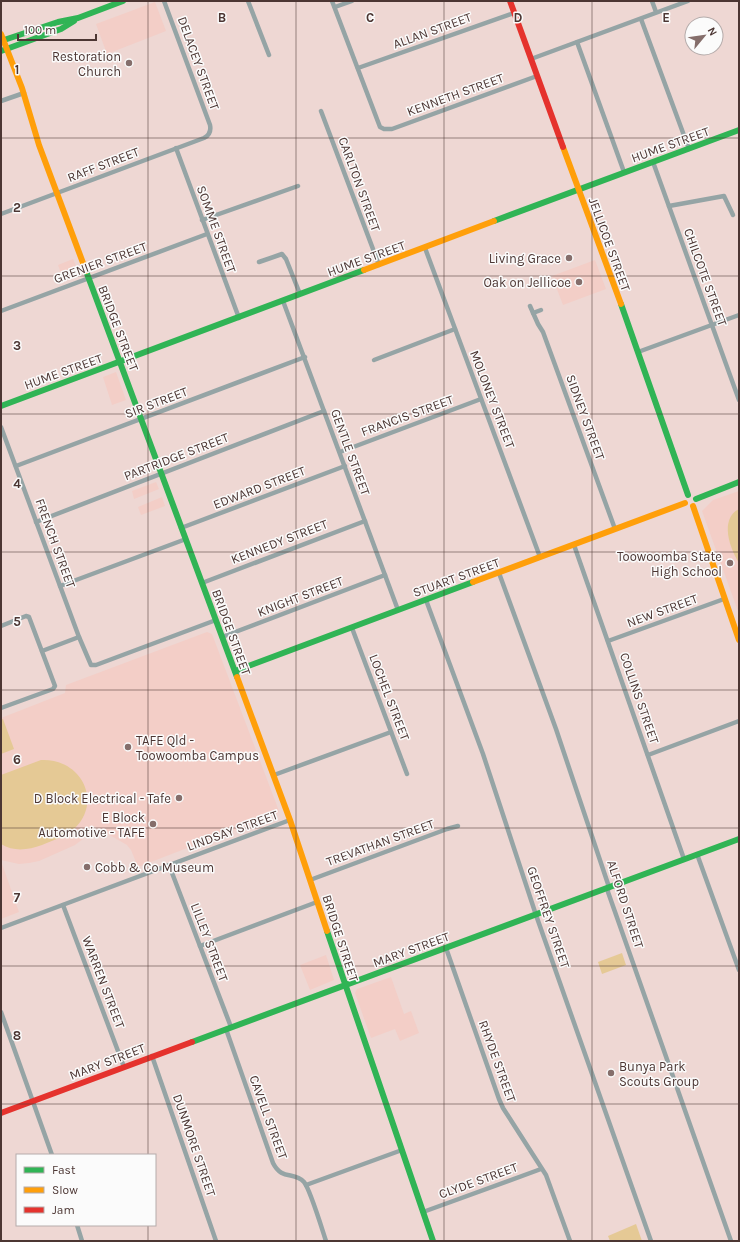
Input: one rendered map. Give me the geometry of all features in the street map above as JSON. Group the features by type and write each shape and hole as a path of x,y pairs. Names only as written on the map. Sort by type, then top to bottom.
{"main road":[{"path":"2,41 58,22 78,18 123,1"},
{"name":"JELLICOE STREET","path":"510,1 638,352 688,495"},
{"path":"4,50 61,29 78,18"},
{"name":"BRIDGE STREET","path":"1,34 4,50 24,93 39,145 274,775 344,985 433,1241"},
{"name":"HUME STREET","path":"1,406 739,130"},
{"path":"739,482 696,499 693,506 739,640"},
{"path":"693,506 689,507 685,503 685,497 688,495 694,496 696,499"},
{"name":"STUART STREET","path":"235,672 685,503"},
{"name":"MARY STREET","path":"1,1113 739,838"}],"street":[{"name":"DELACEY STREET","path":"164,1 210,124 210,132"},
{"path":"248,1 269,55"},
{"path":"332,1 358,68"},
{"path":"334,7 352,1"},
{"path":"652,1 656,12"},
{"path":"531,59 688,1"},
{"name":"ALLAN STREET","path":"358,68 514,13"},
{"path":"640,18 689,149"},
{"path":"577,42 624,172"},
{"name":"KENNETH STREET","path":"358,68 380,127 384,129 392,129 537,76"},
{"path":"1,101 24,93"},
{"name":"CARLTON STREET","path":"321,111 379,265"},
{"name":"RAFF STREET","path":"1,214 204,138 210,132"},
{"name":"SOMME STREET","path":"176,148 239,318"},
{"name":"CHILCOTE STREET","path":"652,162 739,400"},
{"path":"202,220 298,186"},
{"path":"669,206 724,196 733,215"},
{"name":"GRENIER STREET","path":"1,311 207,234"},
{"name":"MOLONEY STREET","path":"425,248 540,557"},
{"path":"259,262 282,254 286,259 300,294"},
{"name":"GENTLE STREET","path":"283,301 398,610"},
{"name":"SIDNEY STREET","path":"530,306 542,332 615,529"},
{"path":"533,313 541,310"},
{"path":"638,352 739,315"},
{"path":"374,360 455,329"},
{"name":"SIR STREET","path":"16,466 305,357"},
{"name":"FRANCIS STREET","path":"340,452 481,399"},
{"name":"PARTRIDGE STREET","path":"36,522 324,411"},
{"name":"FRENCH STREET","path":"1,427 79,638 91,665 96,665 216,620"},
{"name":"EDWARD STREET","path":"181,528 345,466"},
{"name":"KENNEDY STREET","path":"202,583 365,521"},
{"path":"60,586 186,539"},
{"name":"COLLINS STREET","path":"574,545 684,859"},
{"name":"ALFORD STREET","path":"499,573 556,729 612,902 731,1241"},
{"name":"KNIGHT STREET","path":"222,637 385,575"},
{"name":"NEW STREET","path":"608,641 724,599"},
{"name":"GEOFFREY STREET","path":"426,600 483,754 536,914 651,1241"},
{"path":"1,626 28,616 54,684 54,688 1,708"},
{"name":"LOCHEL STREET","path":"352,628 407,774"},
{"path":"42,651 79,638"},
{"path":"648,755 739,721"},
{"path":"274,775 391,732"},
{"name":"LINDSAY STREET","path":"1,928 290,820"},
{"name":"TREVATHAN STREET","path":"310,880 458,826"},
{"path":"697,854 739,970"},
{"name":"LILLEY STREET","path":"169,865 200,946 228,1028"},
{"path":"200,946 317,902"},
{"name":"WARREN STREET","path":"63,905 124,1067"},
{"name":"RHYDE STREET","path":"446,948 498,1099 502,1108 548,1180 570,1241"},
{"path":"1,1012 52,1154"},
{"name":"CAVELL STREET","path":"228,1028 276,1168 284,1174 299,1178 306,1185"},
{"name":"DUNMORE STREET","path":"152,1056 216,1241"},
{"path":"326,1241 306,1185 402,1150"},
{"name":"CLYDE STREET","path":"423,1212 541,1169"},
{"path":"77,1226 82,1241"}],"shaded area":[{"path":"155,2 166,31 107,54 96,24"},
{"path":"73,259 80,275 64,281 58,265"},
{"name":"Oak on Jellicoe","path":"595,260 606,289 563,305 552,276"},
{"path":"116,372 126,400 112,405 103,377"},
{"path":"156,482 159,489 134,499 132,491"},
{"name":"Toowoomba State High School","path":"739,491 739,614 702,511 713,500"},
{"path":"162,497 165,506 141,515 138,507"},
{"path":"739,509 739,563 732,550 728,527 729,520"},
{"name":"TAFE Qld - Toowoomba Campus","path":"207,632 212,634 279,811 278,813 138,867 131,850 127,845 94,826 83,839 75,845 39,861 19,864 1,860 1,718 65,693 66,685"},
{"path":"3,719 14,749 1,754 1,720"},
{"path":"41,760 55,761 67,766 76,773 83,783 87,794 87,805 83,817 75,828 68,834 42,845 21,849 6,847 1,844 1,775"},
{"path":"1,861 19,912 1,919"},
{"path":"622,953 626,965 602,974 598,962"},
{"path":"326,955 334,980 310,990 300,965"},
{"path":"391,977 404,1014 411,1011 419,1033 400,1041 395,1029 371,1038 355,993 357,989"},
{"path":"636,1224 642,1241 610,1241 608,1236"}],"traffic: fast":[{"path":"1,41 58,22 78,18 123,1"},
{"path":"1,51 61,29 74,21"},
{"path":"494,221 739,130"},
{"path":"1,406 364,270"},
{"path":"86,271 237,677"},
{"path":"621,304 688,495"},
{"path":"696,499 739,482"},
{"path":"235,671 473,582"},
{"path":"192,1042 739,839"},
{"path":"327,931 433,1241"}],"traffic: slow":[{"path":"1,34 22,88 39,145 86,271"},
{"path":"563,147 621,304"},
{"path":"364,270 494,221"},
{"path":"473,582 685,503"},
{"path":"693,506 739,640"},
{"path":"237,677 290,820 327,931"}],"traffic: jam":[{"path":"510,1 563,147"},
{"path":"1,1113 192,1042"}],"place":[{"name":"Restoration Church","path":"129,63"},
{"name":"Living Grace","path":"569,258"},
{"name":"Oak on Jellicoe","path":"579,282"},
{"name":"Toowoomba State High School","path":"730,563"},
{"name":"TAFE Qld - Toowoomba Campus","path":"128,747"},
{"name":"D Block Electrical - Tafe","path":"179,798"},
{"name":"E Block Automotive - TAFE","path":"153,824"},
{"name":"Cobb & Co Museum","path":"87,867"},
{"name":"Bunya Park Scouts Group","path":"611,1073"}]}
